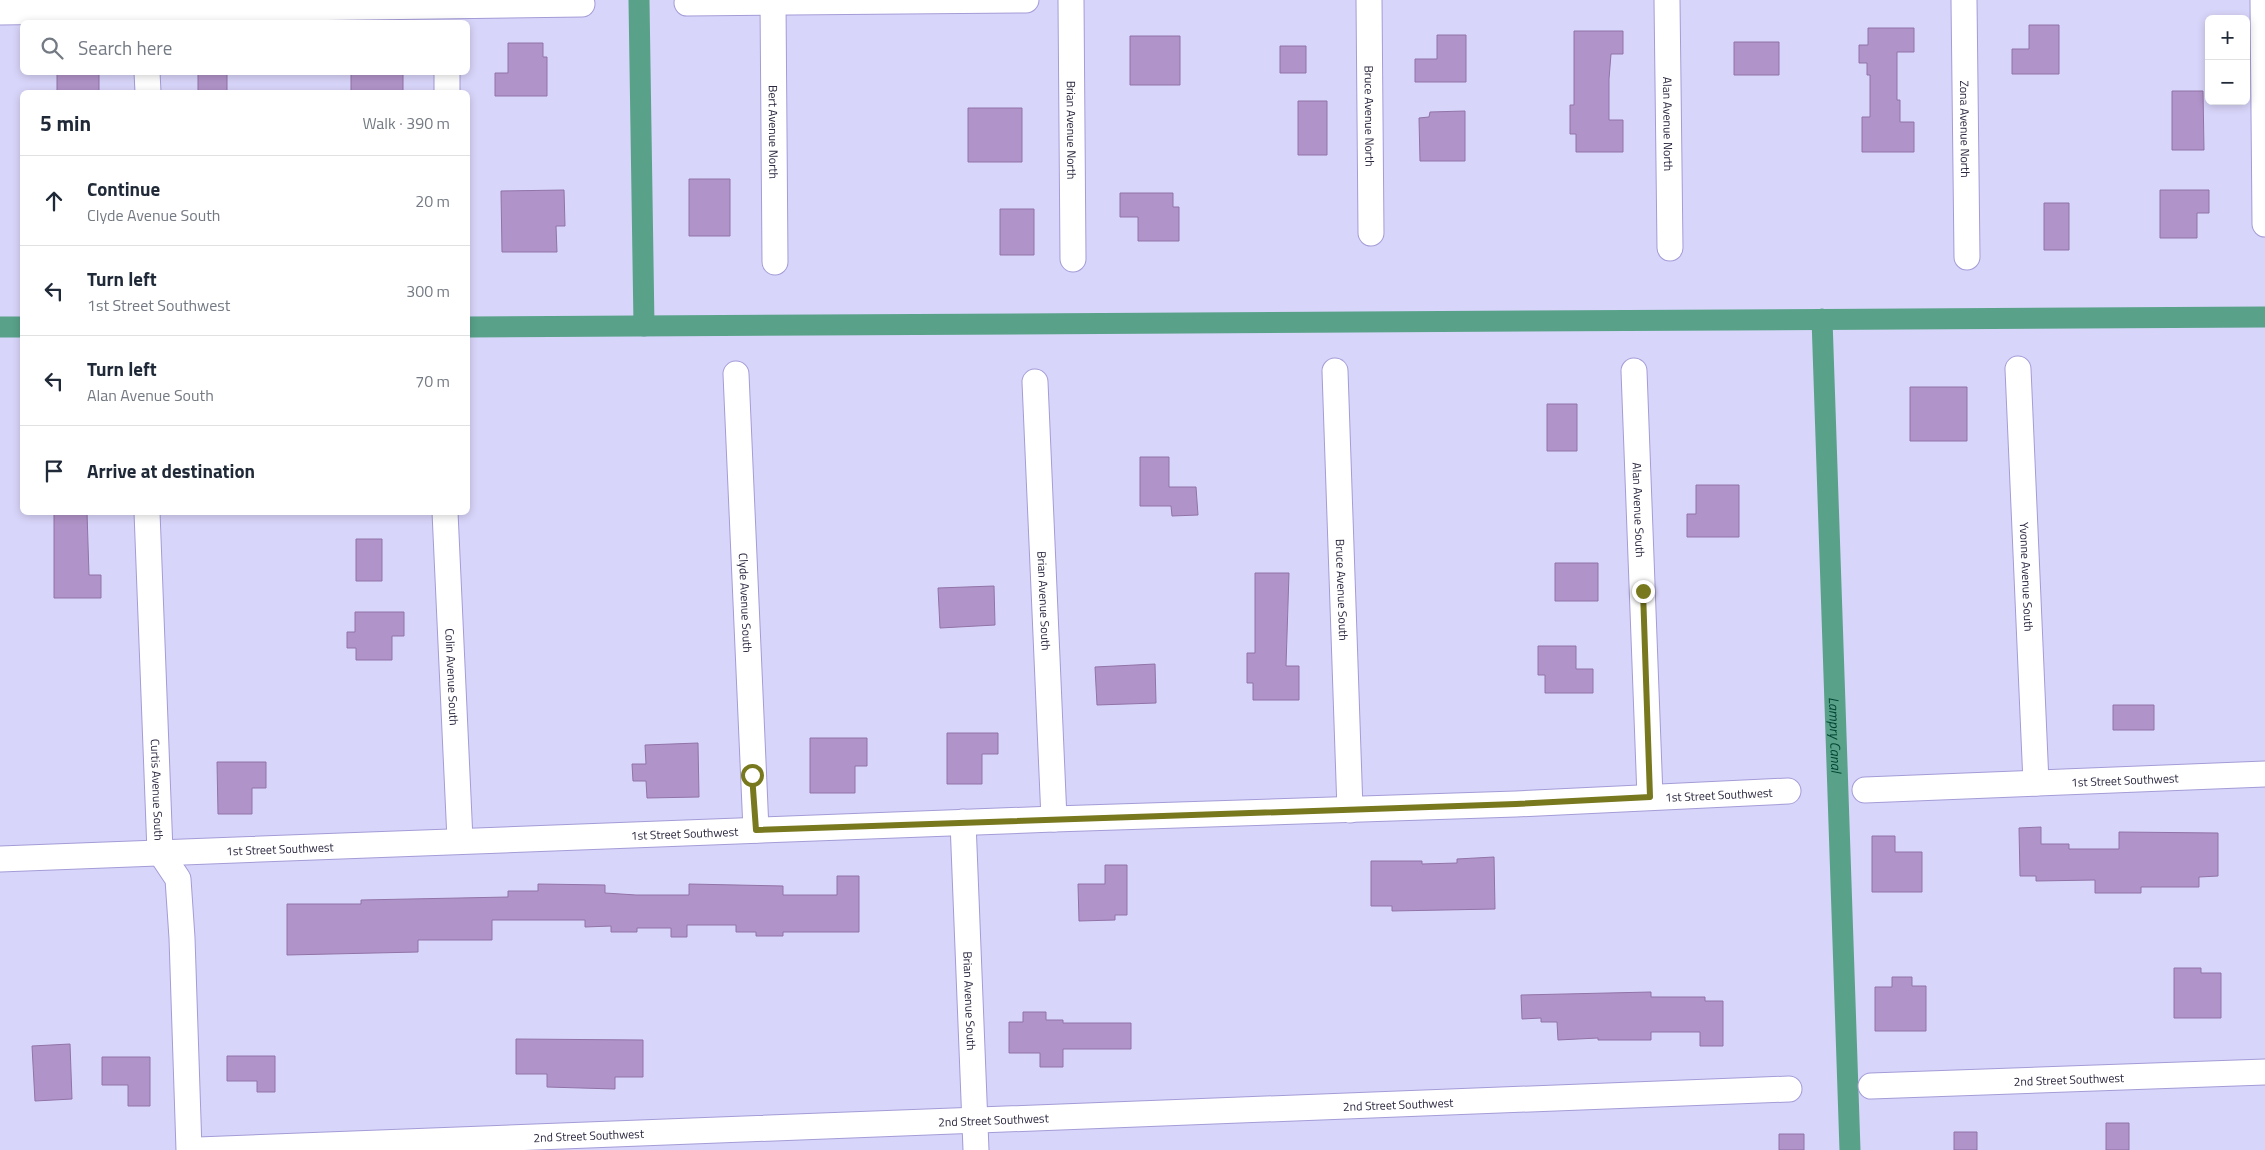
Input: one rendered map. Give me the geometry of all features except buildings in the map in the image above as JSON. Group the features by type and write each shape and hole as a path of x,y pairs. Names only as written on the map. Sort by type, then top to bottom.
{"street":[{"path":"687,3 1026,0"},
{"name":"Brian Avenue North","path":"1071,0 1073,259"},
{"name":"Bruce Avenue North","path":"1369,0 1371,233"},
{"name":"Alan Avenue North","path":"1667,0 1670,248"},
{"name":"Zona Avenue North","path":"1964,0 1967,257"},
{"path":"2263,0 2265,224"},
{"name":"Bert Avenue North","path":"773,2 775,262"},
{"path":"0,12 147,16 446,14 582,4"},
{"path":"147,75 148,90"},
{"path":"447,75 447,90"},
{"name":"Yvonne Avenue South","path":"2018,369 2036,783"},
{"name":"Bruce Avenue South","path":"1335,371 1350,810"},
{"name":"Alan Avenue South","path":"1634,371 1650,797"},
{"name":"Clyde Avenue South","path":"736,374 756,830"},
{"name":"Brian Avenue South","path":"1035,382 1054,819"},
{"name":"Curtis Avenue South","path":"147,515 160,852 178,879 182,938 189,1150"},
{"name":"Colin Avenue South","path":"445,515 460,840"},
{"name":"1st Street Southwest","path":"1865,790 2265,774"},
{"name":"1st Street Southwest","path":"0,858 963,822 1350,810 1788,791"},
{"name":"Brian Avenue South","path":"963,822 976,1150"},
{"name":"2nd Street Southwest","path":"1871,1086 2265,1072"},
{"name":"2nd Street Southwest","path":"198,1150 1789,1089"}],"waterway":[{"path":"639,0 644,326"},
{"path":"470,327 2265,317"},
{"name":"Lampry Canal","path":"1822,319 1850,1150"},
{"path":"0,327 20,327"}],"route":[{"path":"752,775 756,830 1516,804 1650,797 1643,591"}]}
